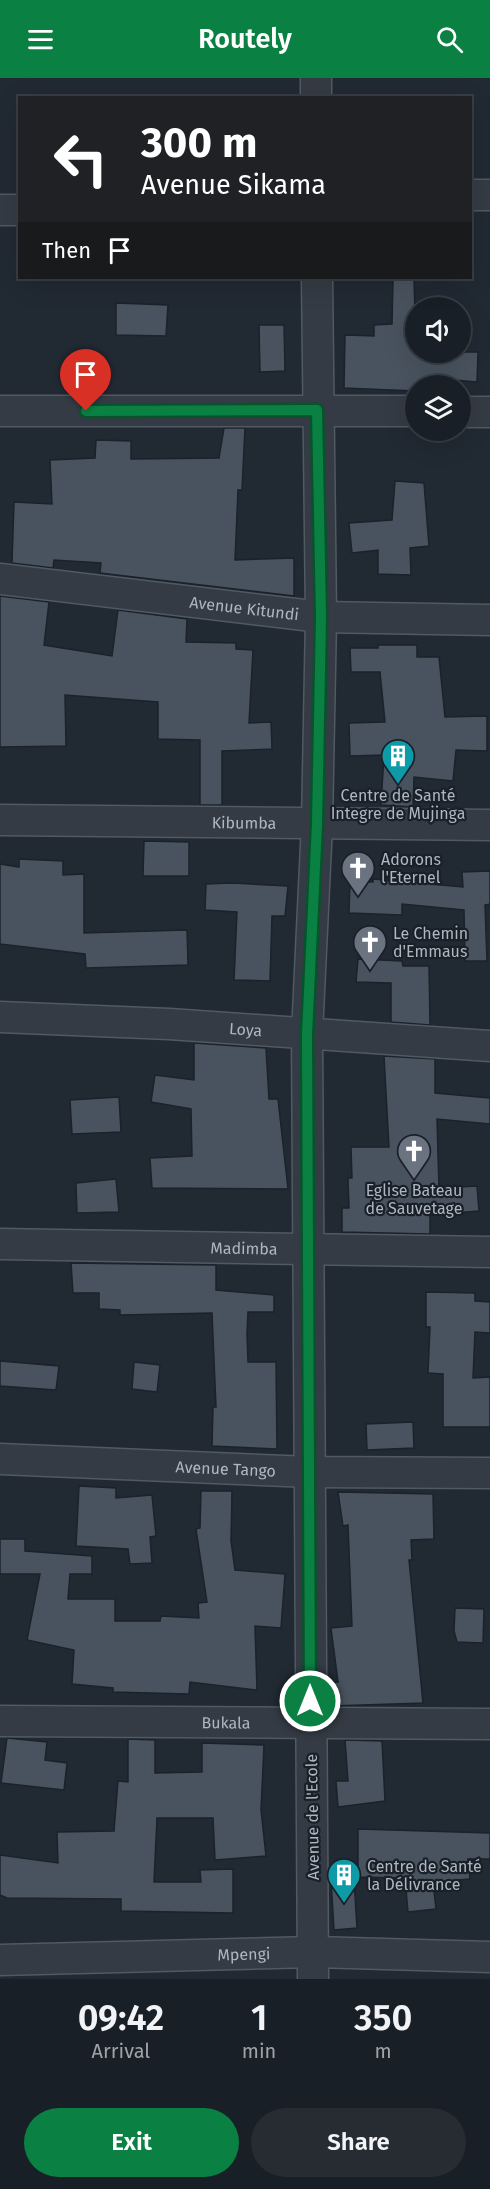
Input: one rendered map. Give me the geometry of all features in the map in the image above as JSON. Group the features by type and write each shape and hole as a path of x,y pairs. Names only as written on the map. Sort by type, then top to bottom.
{"street":[{"path":"316,78 316,96"},
{"path":"472,195 490,195"},
{"path":"0,210 18,210"},
{"name":"Avenue de l'Ecole","path":"314,1966 310,1724 307,1034 317,824 321,617 317,279"},
{"path":"0,411 405,411"},
{"path":"471,412 490,412"},
{"name":"Avenue Kitundi","path":"0,579 321,617 490,620"},
{"name":"Kibumba","path":"0,820 490,825"},
{"name":"Loya","path":"0,1017 170,1024 490,1046"},
{"name":"Madimba","path":"0,1244 307,1247 490,1252"},
{"name":"Avenue Tango","path":"0,1459 310,1472 490,1473"},
{"name":"Bukala","path":"0,1721 490,1724"},
{"name":"Mpengi","path":"0,1960 314,1966 490,1957"}],"building":[{"path":"393,279 414,279 415,297 405,297 405,363 471,363 471,352 478,352 477,382 471,381 471,375 405,375 405,391 344,388 345,335 374,336 374,325 392,324"},
{"path":"116,303 168,305 166,336 116,335"},
{"path":"259,325 284,325 285,371 260,372"},
{"path":"224,428 245,428 242,490 238,490 235,560 294,558 294,596 100,573 101,563 54,560 53,568 12,563 14,502 52,504 50,460 95,458 96,440 131,441 131,459 219,458"},
{"path":"395,481 424,483 429,546 410,548 411,575 378,574 378,550 352,553 349,523 392,520"},
{"path":"0,596 49,602 44,645 112,656 118,610 187,619 186,642 236,643 236,649 253,650 249,723 271,722 272,749 222,751 222,805 200,805 200,740 158,739 158,702 65,695 66,746 0,747"},
{"path":"378,645 417,645 417,657 439,657 445,717 487,716 487,751 456,750 453,781 414,777 413,807 381,805 384,755 350,756 349,723 385,722 380,672 351,672 350,648 378,648"},
{"path":"144,841 189,842 189,876 143,876"},
{"path":"19,859 63,861 63,875 84,874 84,933 187,930 188,965 86,968 85,954 0,944 0,864 19,867"},
{"path":"490,871 490,904 485,905 487,961 465,961 464,910 402,904 402,915 349,913 350,881 373,882 373,879 463,887 462,872"},
{"path":"206,884 288,886 285,916 272,916 270,981 234,980 237,912 205,910"},
{"path":"358,959 402,961 403,966 429,966 430,1025 391,1022 391,983 356,982"},
{"path":"194,1043 266,1048 269,1099 278,1099 288,1189 152,1188 150,1158 192,1156 191,1109 151,1102 155,1075 194,1080"},
{"path":"384,1056 435,1059 435,1093 490,1098 490,1124 437,1119 439,1188 477,1186 479,1211 430,1215 430,1234 342,1232 342,1208 349,1208 348,1178 352,1178 351,1147 389,1147"},
{"path":"119,1097 121,1132 72,1134 70,1100"},
{"path":"116,1179 119,1212 77,1213 76,1183"},
{"path":"71,1263 216,1265 216,1290 274,1295 274,1312 248,1312 247,1334 248,1362 276,1362 277,1449 212,1446 213,1407 216,1407 212,1313 120,1315 120,1310 99,1309 99,1293 73,1293"},
{"path":"426,1292 475,1293 475,1301 490,1302 490,1333 475,1332 473,1378 490,1377 490,1427 443,1427 443,1374 428,1373 430,1327 426,1327"},
{"path":"0,1361 59,1366 56,1390 0,1386"},
{"path":"134,1362 160,1365 157,1392 132,1389"},
{"path":"413,1422 414,1448 367,1450 366,1424"},
{"path":"79,1486 116,1488 116,1498 152,1495 156,1536 150,1537 152,1563 130,1564 128,1549 76,1546"},
{"path":"201,1491 232,1491 231,1541 235,1570 285,1574 281,1628 255,1626 257,1690 190,1682 189,1694 113,1692 113,1688 72,1684 74,1650 27,1640 40,1574 0,1574 0,1539 25,1539 25,1551 92,1556 92,1574 70,1574 68,1599 115,1599 115,1621 160,1621 161,1616 199,1618 198,1603 207,1602 196,1529 200,1528"},
{"path":"338,1492 433,1494 434,1539 411,1540 412,1560 409,1560 423,1703 331,1706 331,1682 338,1682 331,1628 352,1626 348,1525 343,1526"},
{"path":"455,1608 484,1609 483,1643 457,1642 454,1631"},
{"path":"7,1738 47,1742 45,1760 67,1763 64,1790 1,1783"},
{"path":"128,1739 155,1740 155,1773 202,1772 202,1743 264,1745 261,1810 266,1856 215,1860 213,1818 157,1818 154,1882 201,1882 200,1870 233,1869 233,1913 121,1911 121,1899 7,1898 0,1895 0,1855 58,1863 57,1832 114,1831 118,1781 128,1782"},
{"path":"345,1740 382,1741 385,1801 338,1807 336,1781 348,1781"},
{"path":"358,1829 490,1833 490,1859 468,1859 470,1879 433,1882 436,1909 408,1912 405,1878 358,1877"},
{"name":"Centre de Santé la Délivrance","path":"354,1879 357,1928 334,1930 331,1880"}],"place":[{"name":"Centre de Santé Integre de Mujinga","path":"398,785"},
{"name":"Adorons l'Eternel","path":"358,897"},
{"name":"Le Chemin d'Emmaus","path":"370,971"},
{"name":"Eglise Bateau de Sauvetage","path":"414,1180"},
{"name":"Centre de Santé la Délivrance","path":"344,1904"}],"route":[{"path":"86,411 317,410 321,617 317,824 307,1034 310,1701"}]}
